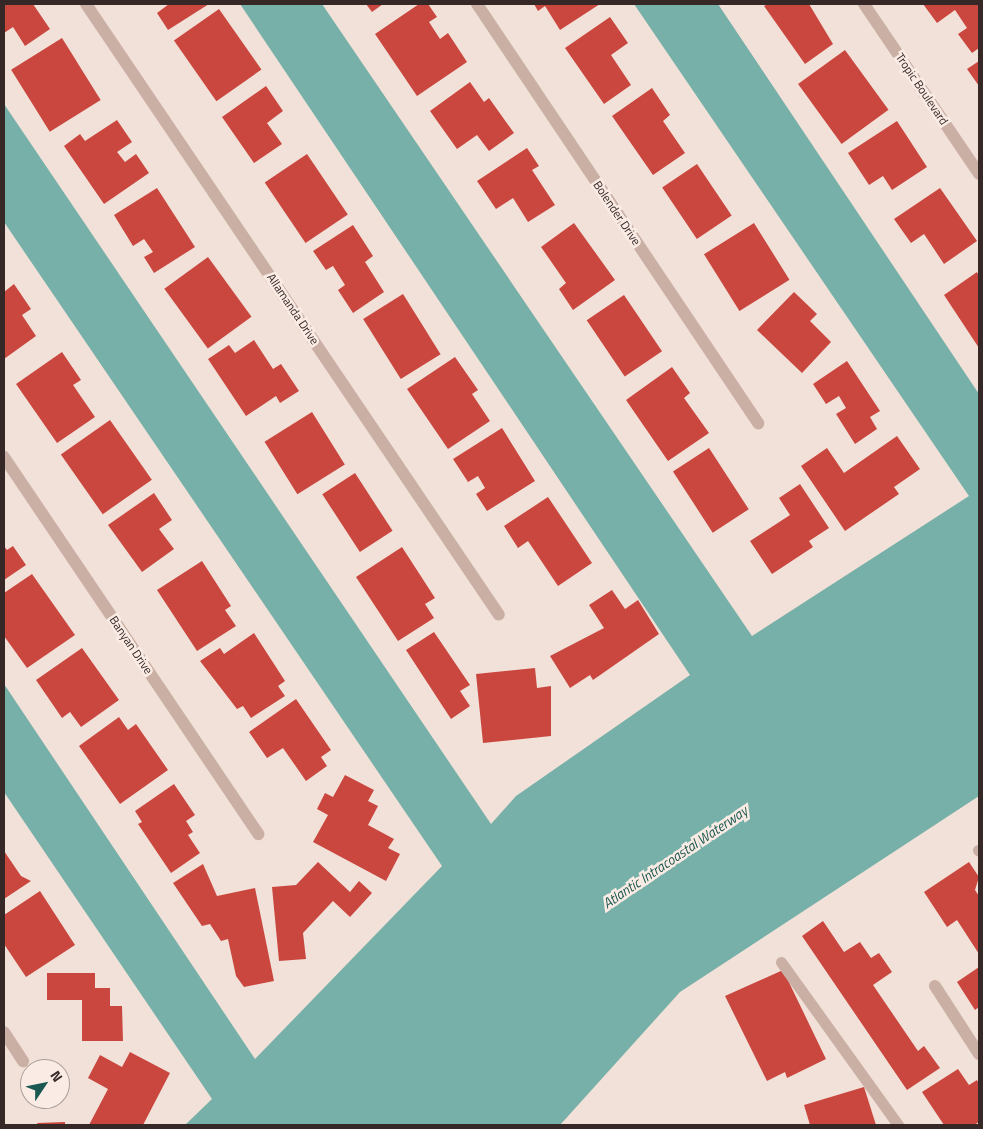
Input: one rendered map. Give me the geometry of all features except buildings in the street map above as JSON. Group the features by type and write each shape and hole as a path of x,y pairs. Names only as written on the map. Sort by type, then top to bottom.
{"street":[{"name":"Allamanda Drive","path":"86,4 499,615"},
{"name":"Bolender Drive","path":"476,4 758,423"},
{"name":"Tropic Boulevard","path":"864,4 979,174"},
{"name":"Banyan Drive","path":"4,457 258,834"},
{"path":"934,986 979,1054"},
{"path":"4,1032 22,1059"}],"lane":[{"path":"781,962 898,1125"}],"water":[{"name":"Atlantic Intracoastal Waterway","path":"240,4 322,4 752,636 969,496 634,4 718,4 979,394 979,796 680,992 560,1125 185,1125 212,1099 4,792 4,684 255,1059 442,866 4,222 4,104 491,824 516,796 690,675"}]}
